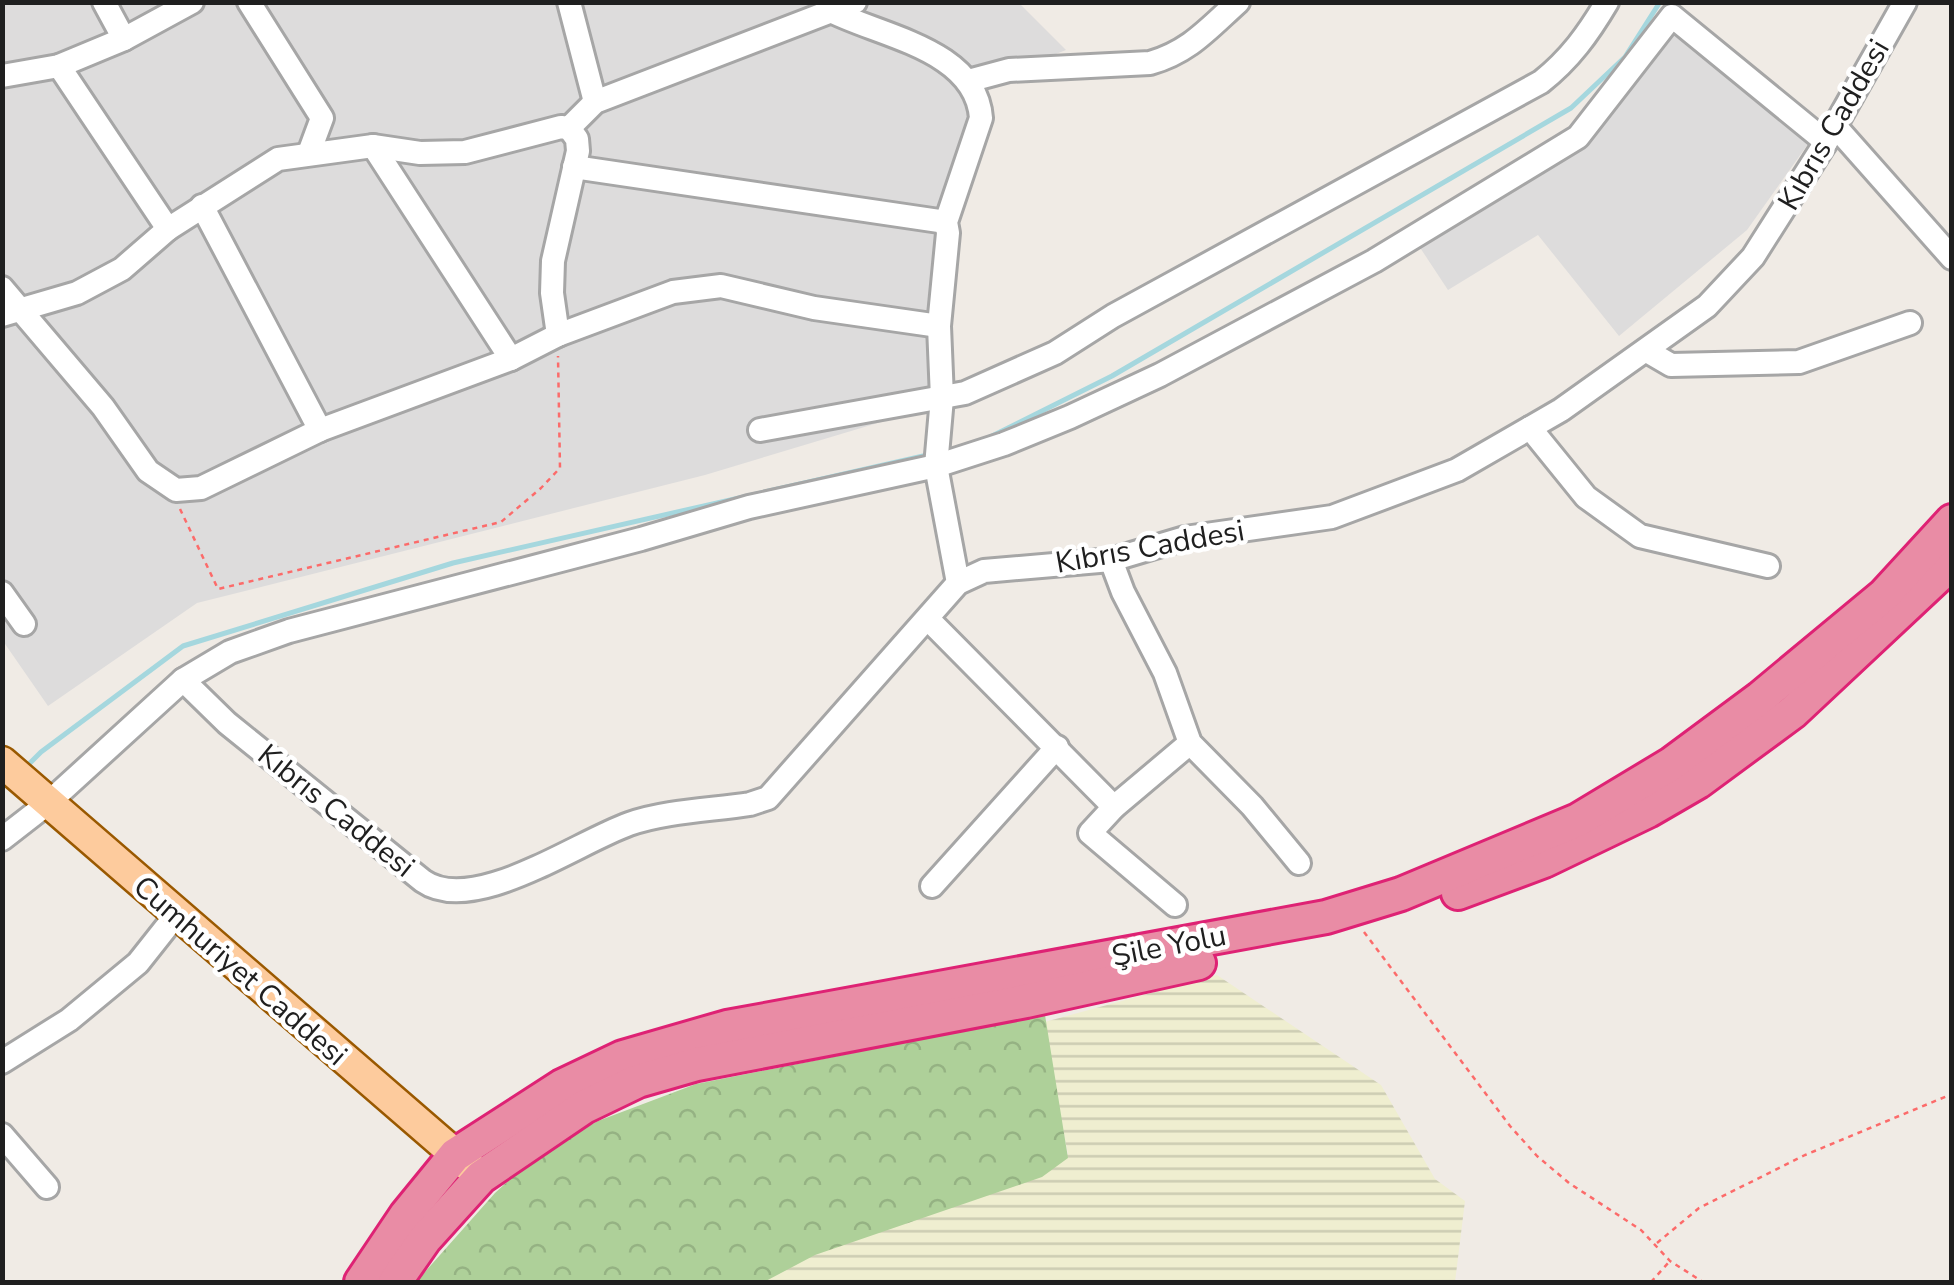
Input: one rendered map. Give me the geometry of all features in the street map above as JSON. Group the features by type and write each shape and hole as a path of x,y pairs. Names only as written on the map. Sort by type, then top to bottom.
{"highway":[{"name":"Şile Yolu","path":"360,1282 406,1215 455,1155 562,1086 624,1057 727,1027 1326,917 1402,894 1578,820 1671,764 1760,698 1884,595 1952,521"},
{"name":"Şile Yolu","path":"396,1282 425,1239 481,1177 584,1106 638,1081 697,1064 1026,1001 1360,927 1544,860 1648,811 1698,782 1793,712 1952,563"}],"main road":[{"name":"Cumhuriyet Caddesi","path":"2,762 481,1177"}],"street":[{"path":"104,2 124,38"},
{"path":"2,76 59,66 192,2"},
{"path":"249,2 322,118 310,153"},
{"path":"569,2 594,102"},
{"path":"569,128 594,102 824,8 855,2"},
{"path":"968,81 1009,70 1150,63 1185,51 1238,2"},
{"path":"760,430 942,398 998,380 1054,354 1113,316 1542,82 1586,38 1608,2"},
{"name":"Kıbrıs Caddesi","path":"184,680 227,723 433,888 459,892 488,887 632,823 768,798 958,583 984,572 1111,560 1186,538 1308,522 1361,508 1458,470 1647,351 1707,306 1753,257 1830,134 1905,2"},
{"path":"824,8 933,54 968,81 978,100 981,118 946,222 940,326 942,398 936,466 958,583"},
{"path":"2,839 41,798 184,680 230,652 289,631 749,507 936,466 1070,418 1160,375 1374,261 1578,137 1672,16 1830,134 1952,258"},
{"path":"59,66 168,228"},
{"path":"12,313 78,292 122,269 168,228 278,160 373,146 420,153 465,152 561,127 569,128 577,139 552,261 558,335"},
{"path":"373,146 511,359"},
{"path":"574,167 946,222"},
{"path":"202,206 320,430"},
{"path":"2,288 12,313 103,407 148,470 176,490 202,488 320,430 511,359 558,335 674,292 721,286 814,308 940,326"},
{"path":"1647,351 1670,365 1798,362 1910,323"},
{"path":"1530,428 1586,497 1640,536 1768,566"},
{"path":"1111,560 1123,592 1165,672 1190,743 1252,806 1300,863"},
{"path":"2,593 24,624"},
{"path":"928,619 1114,806"},
{"path":"1175,904 1090,833 1114,806 1190,743"},
{"path":"932,886 1057,746"},
{"path":"2,1062 70,1020 138,963 176,916"},
{"path":"2,1135 47,1187"}],"path":[{"path":"168,485 218,590 500,522 560,468 558,335"},
{"path":"1360,927 1523,1142 1568,1183 1623,1216 1670,1260 1703,1282"},
{"path":"1656,1244 1684,1218 1716,1200 1805,1155 1952,1094"},
{"path":"1651,1282 1670,1260"}],"shaded area":[{"path":"1018,2 1066,50 977,85 931,407 705,475 197,603 48,706 3,641 2,3"},
{"path":"1672,22 1813,137 1747,230 1619,336 1538,235 1448,290 1417,243 1581,139"}],"green space":[{"path":"1217,975 1381,1085 1435,1179 1465,1201 1455,1282 750,1282 755,1264 1068,1154 1041,1023"},
{"path":"1045,1015 1068,1158 1042,1177 815,1255 764,1282 416,1282 495,1193 541,1151 598,1121 696,1084"}],"waterway":[{"path":"990,437 1112,376 1571,108 1625,57 1660,2"},
{"path":"25,768 183,646 453,563 932,454"}]}
